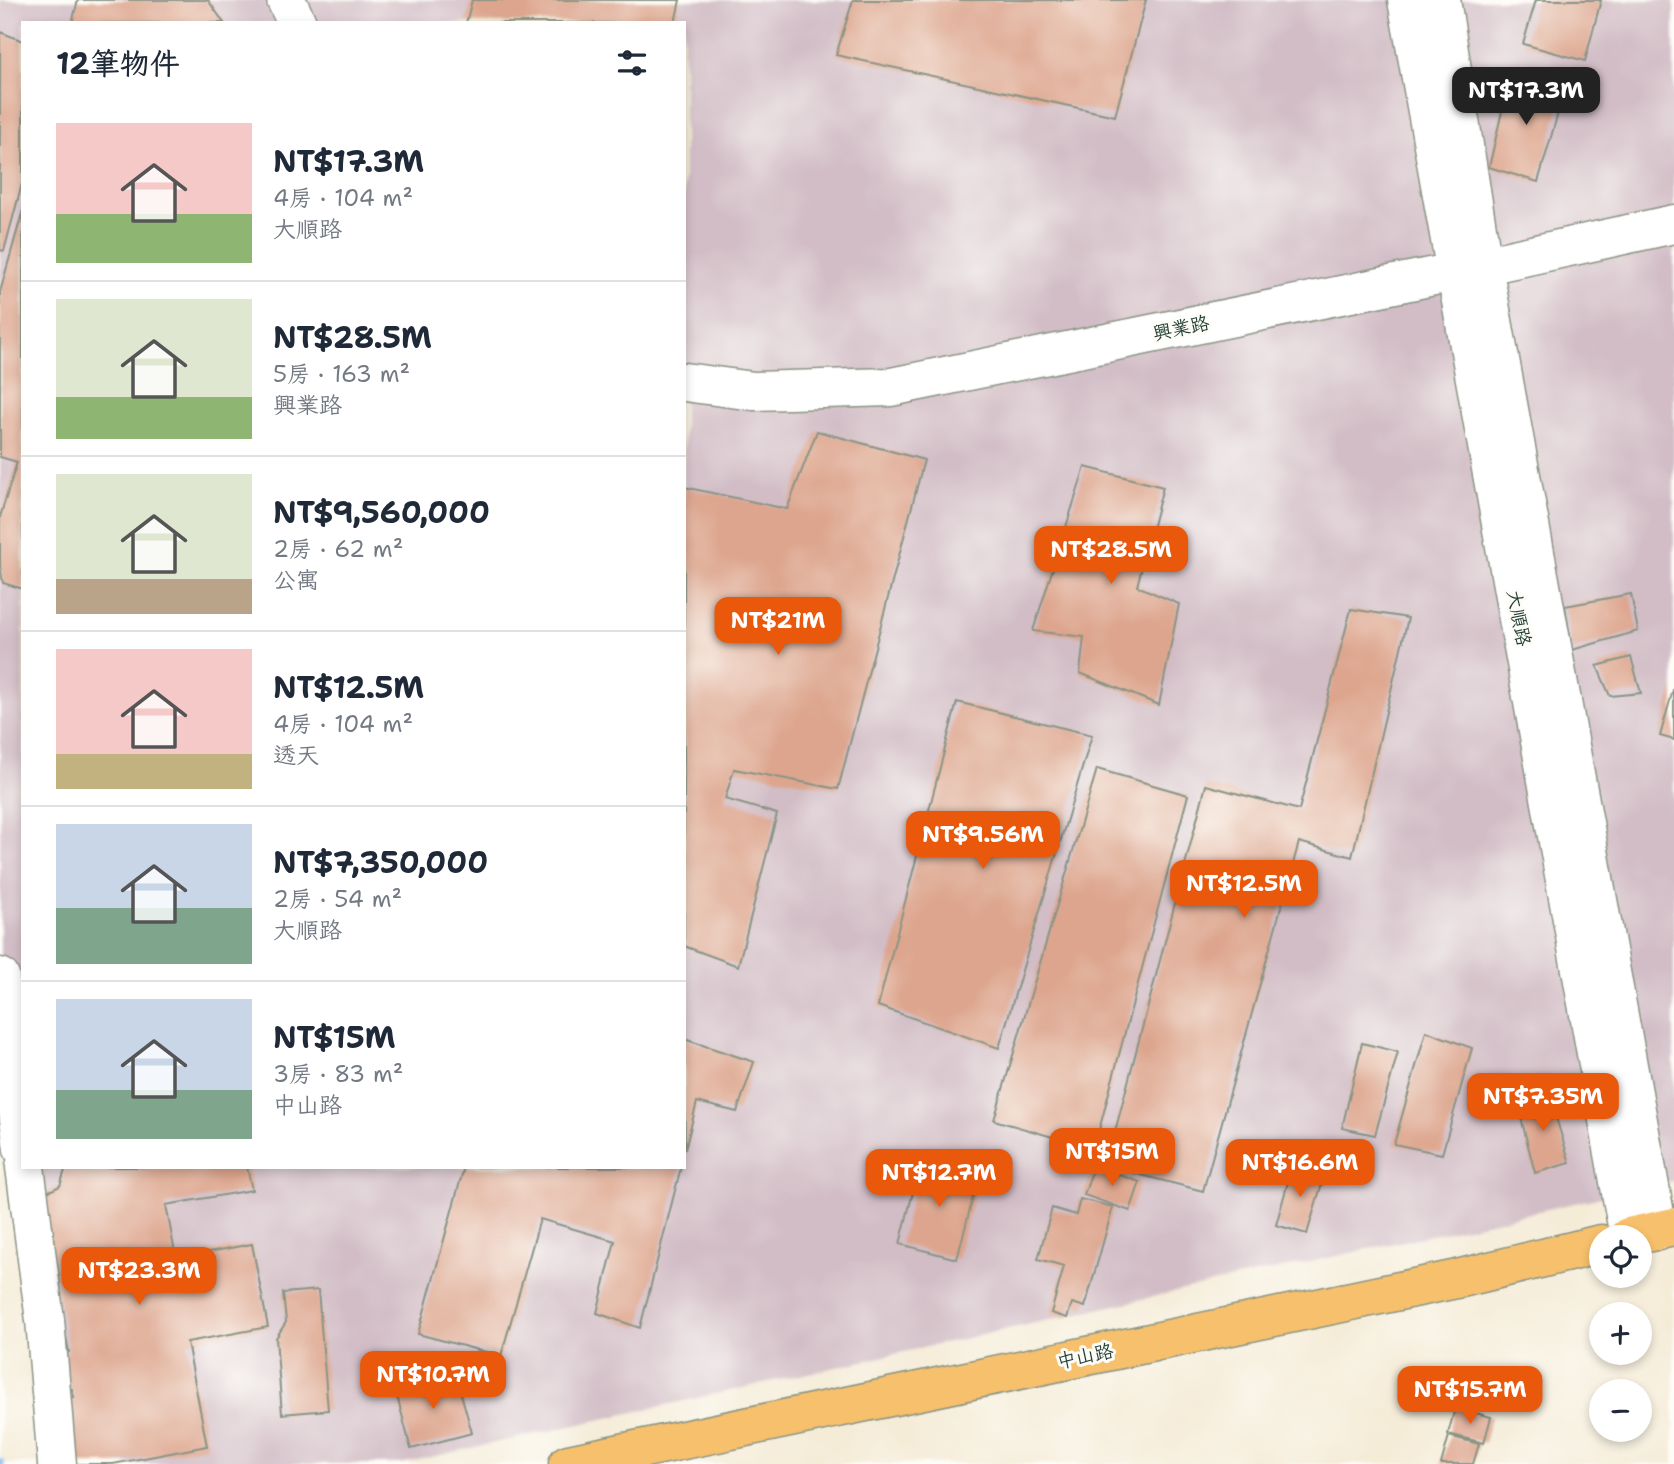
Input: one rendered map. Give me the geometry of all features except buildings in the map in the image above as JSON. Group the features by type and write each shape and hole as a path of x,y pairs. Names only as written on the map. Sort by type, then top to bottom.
{"main road":[{"name":"中山路","path":"568,1464 1457,1279 1589,1247"}],"street":[{"path":"286,0 296,21"},
{"name":"大順路","path":"1407,0 1468,269 1646,1225"},
{"name":"大順路","path":"1441,0 1468,269"},
{"name":"興業路","path":"686,382 754,391 891,387 1674,224"},
{"path":"0,977 21,1134"},
{"path":"25,1169 45,1320 57,1464"}],"shaded area":[{"path":"0,0 1674,0 1674,1181 400,1464 71,1464 25,1169 686,1169 686,21 21,21 21,1140 0,1007"}]}
